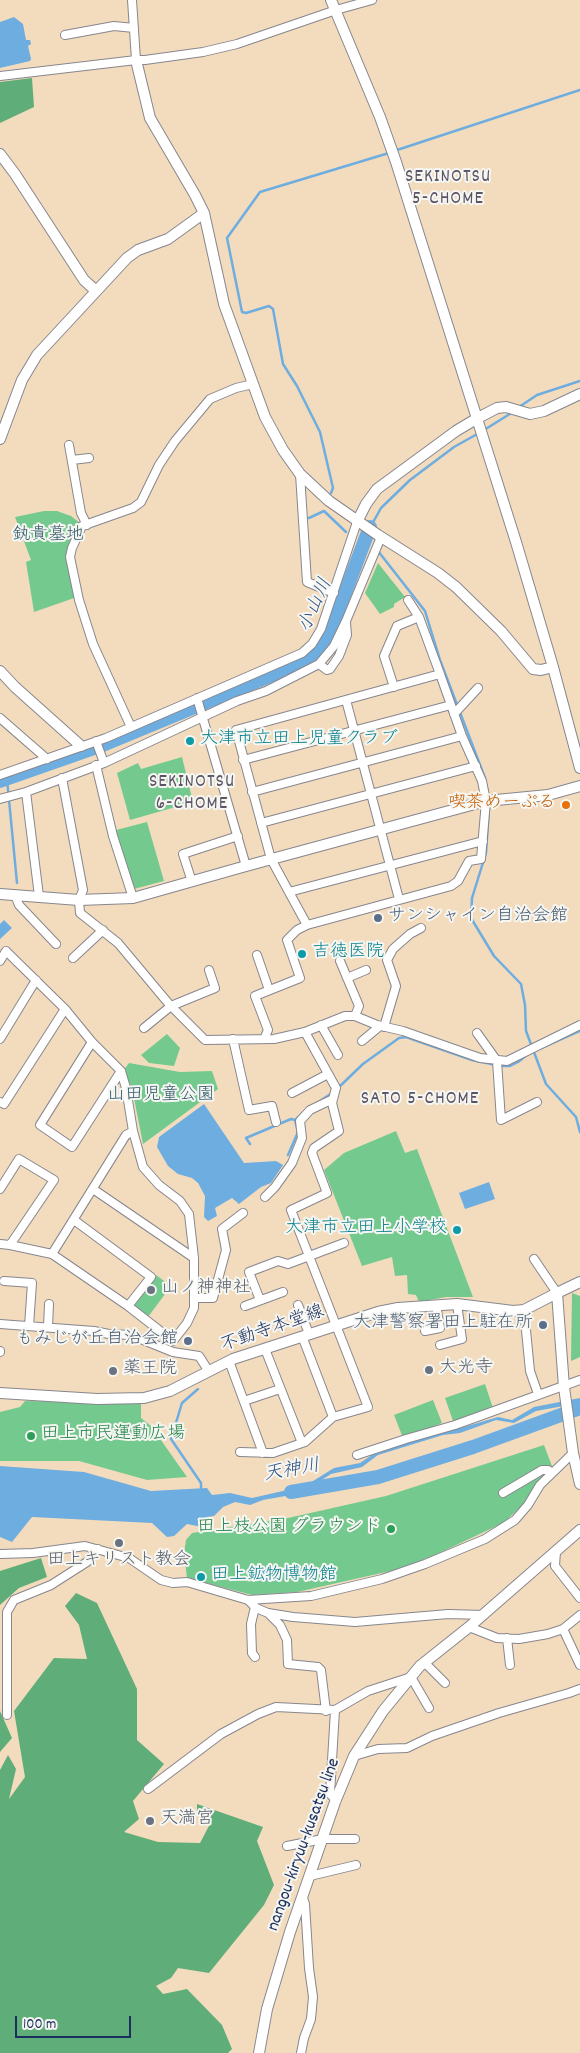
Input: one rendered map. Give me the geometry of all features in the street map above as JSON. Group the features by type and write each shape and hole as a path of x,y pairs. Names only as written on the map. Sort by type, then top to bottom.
{"street":[{"path":"132,0 136,60 150,118 204,213 224,304 265,416 283,450 300,474 329,501 456,587 501,631 533,669 541,670 553,666"},
{"path":"0,76 203,52 237,44 333,5 372,0"},
{"path":"333,5 380,117 396,162 497,481 553,666 580,768"},
{"path":"65,35 114,26 134,28"},
{"path":"0,154 84,280 96,291"},
{"path":"0,439 22,380 37,355 133,254 168,238 204,213"},
{"path":"131,727 93,644 70,556 82,526 133,508 141,502 159,466 175,441 210,399 236,388 253,384"},
{"path":"0,775 131,727 302,653 312,644 321,629 361,524 366,504 377,489 456,431 497,408 506,407 525,414 544,411 580,394"},
{"path":"69,445 81,513 87,525"},
{"path":"72,460 89,458"},
{"path":"300,474 307,582 334,593"},
{"path":"0,799 26,792 100,764 237,701 266,691 319,664 334,646 346,622 379,536"},
{"path":"264,1039 268,1030 255,996 300,978 287,940 297,930 307,925 451,886 458,881 469,861 482,860 486,801 482,781 462,736 419,617 408,600"},
{"path":"394,687 384,656 397,626 419,617"},
{"path":"319,664 327,670 330,669 339,656 347,634 346,622"},
{"path":"0,671 14,687 81,746"},
{"path":"307,925 271,860 236,730 440,674"},
{"path":"454,714 478,688"},
{"path":"197,698 246,866"},
{"path":"346,700 399,900"},
{"path":"244,760 451,705"},
{"path":"0,718 47,759"},
{"path":"252,792 362,761 462,736"},
{"path":"96,740 113,836 133,898"},
{"path":"261,823 476,766"},
{"path":"62,778 83,890 79,900 80,913 118,943 170,1006 205,1040 274,1039 305,1032 345,1016 356,1016 480,1058 507,1061 580,1025"},
{"path":"0,894 79,900 133,898 486,801 548,795 580,786"},
{"path":"26,792 39,896"},
{"path":"192,882 183,854 238,836"},
{"path":"289,892 483,841"},
{"path":"14,895 19,905 56,944"},
{"path":"362,1041 382,1026 396,986 387,960 393,949 410,934 421,928"},
{"path":"73,958 103,930"},
{"path":"0,961 3,948"},
{"path":"0,1244 52,1254 128,1306 173,1341 187,1323 194,1308 194,1258 189,1214 180,1201 159,1185 143,1167 133,1131 126,1088 120,1071 92,1042 65,1009 3,948"},
{"path":"257,955 268,990"},
{"path":"340,961 359,1006 356,1016"},
{"path":"144,1028 170,1006 215,988 209,970"},
{"path":"347,978 366,970"},
{"path":"0,1039 36,980"},
{"path":"0,1102 4,1104 65,1009"},
{"path":"321,1025 338,1055"},
{"path":"240,1452 273,1453 302,1443 333,1417 368,1407 291,1210 327,1193 312,1153 314,1148 340,1131 332,1103 336,1088 305,1032"},
{"path":"477,1033 497,1061 501,1124 537,1102"},
{"path":"233,1039 249,1110 272,1106 276,1122"},
{"path":"92,1042 40,1125 72,1146 120,1071"},
{"path":"292,1093 328,1074"},
{"path":"265,1197 275,1187 292,1163 302,1138 300,1121 310,1110 333,1099"},
{"path":"52,1254 126,1135 133,1131"},
{"path":"0,1189 19,1159 54,1180 10,1245"},
{"path":"94,1189 194,1258"},
{"path":"195,1298 213,1298 226,1250 222,1229 243,1213"},
{"path":"74,1220 151,1277 128,1306"},
{"path":"260,1300 249,1272 278,1261 288,1264 344,1244"},
{"path":"534,1259 557,1293 564,1387 574,1435 573,1453 580,1484"},
{"path":"4,1281 32,1283 29,1326"},
{"path":"538,1394 530,1371 524,1310 580,1282"},
{"path":"245,1306 282,1292"},
{"path":"48,1327 49,1304"},
{"path":"425,1331 440,1328 436,1304"},
{"name":"不動寺本堂線","path":"0,1393 97,1399 153,1397 170,1391 229,1361 378,1312 436,1304 524,1310"},
{"path":"440,1345 462,1339 457,1304"},
{"path":"298,1305 333,1417"},
{"path":"0,1324 131,1335 173,1352 199,1356 208,1370"},
{"path":"265,1349 302,1443"},
{"path":"229,1361 263,1453"},
{"path":"357,1455 455,1425 580,1380"},
{"path":"244,1401 280,1389"},
{"path":"0,1554 33,1553 85,1546 129,1558 161,1580 173,1583 187,1582 248,1600 311,1596 382,1579 425,1564 502,1530 515,1520 528,1505 540,1485 573,1453"},
{"path":"503,1493 542,1470 548,1470 552,1473"},
{"name":"nangou-kiryuu-kusatsu line","path":"259,2053 267,2009 336,1800 354,1756 383,1711 425,1663 484,1615 580,1530"},
{"path":"7,1715 7,1612 14,1600 51,1585 87,1562 98,1549"},
{"path":"556,1552 555,1566 580,1598"},
{"path":"248,1600 255,1607 268,1613 355,1622 448,1614 484,1615"},
{"path":"255,1607 251,1624 252,1653 255,1656"},
{"path":"268,1613 280,1624 287,1640 288,1664 318,1667 321,1670 326,1711"},
{"path":"469,1627 489,1635 519,1639 548,1634 562,1629 580,1615"},
{"path":"562,1629 580,1665"},
{"path":"508,1638 510,1665"},
{"path":"425,1663 445,1683"},
{"path":"148,1789 202,1748 258,1714 276,1707 336,1710 368,1691 411,1677 429,1708"},
{"path":"354,1756 378,1749 407,1748 432,1736 580,1688"},
{"path":"336,1710 330,1794 336,1800"},
{"path":"287,1846 323,1839 355,1839"},
{"path":"310,1876 356,1865"},
{"path":"301,2053 311,2019 313,1997 308,1968 305,1904 303,1898"}],"green space":[{"path":"32,78 34,107 0,123 0,82"},
{"name":"釻貴墓地","path":"44,511 57,511 71,516 80,523 75,525 72,531 76,537 69,555 77,597 34,612 26,562 31,560 15,517"},
{"path":"378,563 405,597 394,604 394,607 380,614 365,593"},
{"path":"182,757 193,802 130,820 117,773 138,763 141,769"},
{"path":"147,822 164,881 134,889 116,830"},
{"path":"167,1034 180,1048 174,1066 149,1063 141,1055"},
{"name":"山田児童公園","path":"129,1063 180,1072 212,1071 218,1089 143,1144 132,1088 123,1071"},
{"path":"396,1131 405,1153 417,1149 473,1297 446,1297 419,1302 416,1295 408,1294 407,1275 395,1276 392,1257 362,1266 324,1170 344,1153"},
{"path":"156,1275 171,1286 148,1317 133,1306"},
{"path":"572,1293 580,1296 580,1357 571,1361"},
{"path":"485,1384 493,1408 453,1421 445,1398"},
{"path":"433,1400 442,1423 403,1438 394,1415"},
{"path":"25,1401 141,1403 141,1418 151,1426 187,1477 147,1480 79,1461 0,1461 0,1412 20,1407"},
{"path":"544,1445 552,1466 536,1483 524,1504 503,1523 433,1556 395,1570 297,1592 252,1595 187,1578 184,1553 186,1540 192,1533 288,1518 386,1496"},
{"path":"41,1558 47,1577 19,1588 0,1605 0,1571"},
{"path":"76,1593 97,1603 137,1689 137,1740 164,1764 133,1801 139,1819 124,1832 158,1842 200,1843 210,1824 197,1814 197,1804 263,1827 257,1841 274,1885 264,1905 209,1973 178,1968 171,1978 156,1986 163,1994 187,1989 222,2025 232,2049 228,2053 0,2053 0,1770 8,1755 16,1769 9,1799 25,1777 14,1711 54,1658 87,1659 79,1625 65,1606"},
{"path":"0,1711 12,1738 0,1752"}],"water":[{"path":"14,17 23,24 26,40 30,40 31,44 28,46 31,59 30,61 0,68 0,22"},
{"path":"4,920 12,928 0,939 0,924"},
{"path":"204,1104 244,1163 276,1161 283,1165 271,1183 261,1187 239,1204 232,1198 215,1208 217,1216 208,1221 204,1217 205,1196 198,1183 192,1178 178,1174 168,1166 157,1147 159,1137"},
{"path":"489,1182 495,1199 465,1209 459,1193"},
{"path":"580,1398 580,1403 536,1411 514,1423 496,1420 460,1433 443,1435 378,1455 362,1467 331,1474 306,1490 291,1495 263,1500 250,1505 235,1502 223,1507 214,1516 207,1517 202,1527 187,1524 174,1536 167,1537 152,1523 32,1517 12,1542 0,1537 0,1466 84,1472 151,1491 207,1488 212,1495 230,1493 252,1498 305,1486 334,1468 360,1463 372,1455 428,1434 464,1427 498,1417 512,1420 534,1407"},
{"path":"248,1567 276,1567 276,1581 248,1581"}],"waterway":[{"path":"394,151 580,90"},
{"path":"331,493 333,488 320,432 297,386 283,364 273,309 269,306 246,313 242,312 227,238 260,192 389,153"},
{"name":"小山川","path":"519,407 537,395 580,381"},
{"name":"小山川","path":"484,430 513,412"},
{"name":"小山川","path":"371,526 381,508 410,480 454,447 479,433"},
{"path":"309,518 324,511 346,532"},
{"name":"小山川","path":"0,781 100,746 301,663 318,650 330,632 370,527"},
{"path":"378,551 425,611 440,660 485,778"},
{"path":"7,779 17,883"},
{"path":"486,784 489,798"},
{"path":"489,808 486,853 472,898 471,918 494,956 521,984 525,1005 526,1031 546,1084 576,1117 580,1132"},
{"path":"541,1048 580,1031"},
{"path":"338,1088 363,1064 399,1038 406,1037 472,1060 501,1066 510,1066 527,1055"},
{"path":"320,1101 332,1093"},
{"path":"288,1155 298,1132 295,1120 305,1111"},
{"path":"250,1144 246,1138 291,1119 295,1120"},
{"path":"198,1389 182,1403 171,1439 201,1483 201,1489"},
{"name":"天神川","path":"291,1492 378,1477 473,1447 580,1408"}],"place":[{"name":"大津市立田上児童クラブ","path":"190,741"},
{"name":"喫茶めーぷる","path":"566,805"},
{"name":"サンシャイン自治会館","path":"378,918"},
{"name":"吉徳医院","path":"302,954"},
{"name":"大津市立田上小学校","path":"457,1230"},
{"name":"山ノ神神社","path":"151,1290"},
{"name":"大津警察署田上駐在所","path":"543,1325"},
{"name":"もみじが丘自治会館","path":"188,1341"},
{"name":"大光寺","path":"429,1370"},
{"name":"薬王院","path":"113,1371"},
{"name":"田上市民運動広場","path":"31,1436"},
{"name":"田上枝公園 グラウンド","path":"391,1529"},
{"name":"田上キリスト教会","path":"119,1543"},
{"name":"田上鉱物博物館","path":"201,1577"},
{"name":"天満宮","path":"150,1821"}],"district":[{"name":"SEKINOTSU 5-CHOME","path":"448,189"},
{"name":"SEKINOTSU 6-CHOME","path":"192,794"},
{"name":"SATO 5-CHOME","path":"420,1100"}]}
